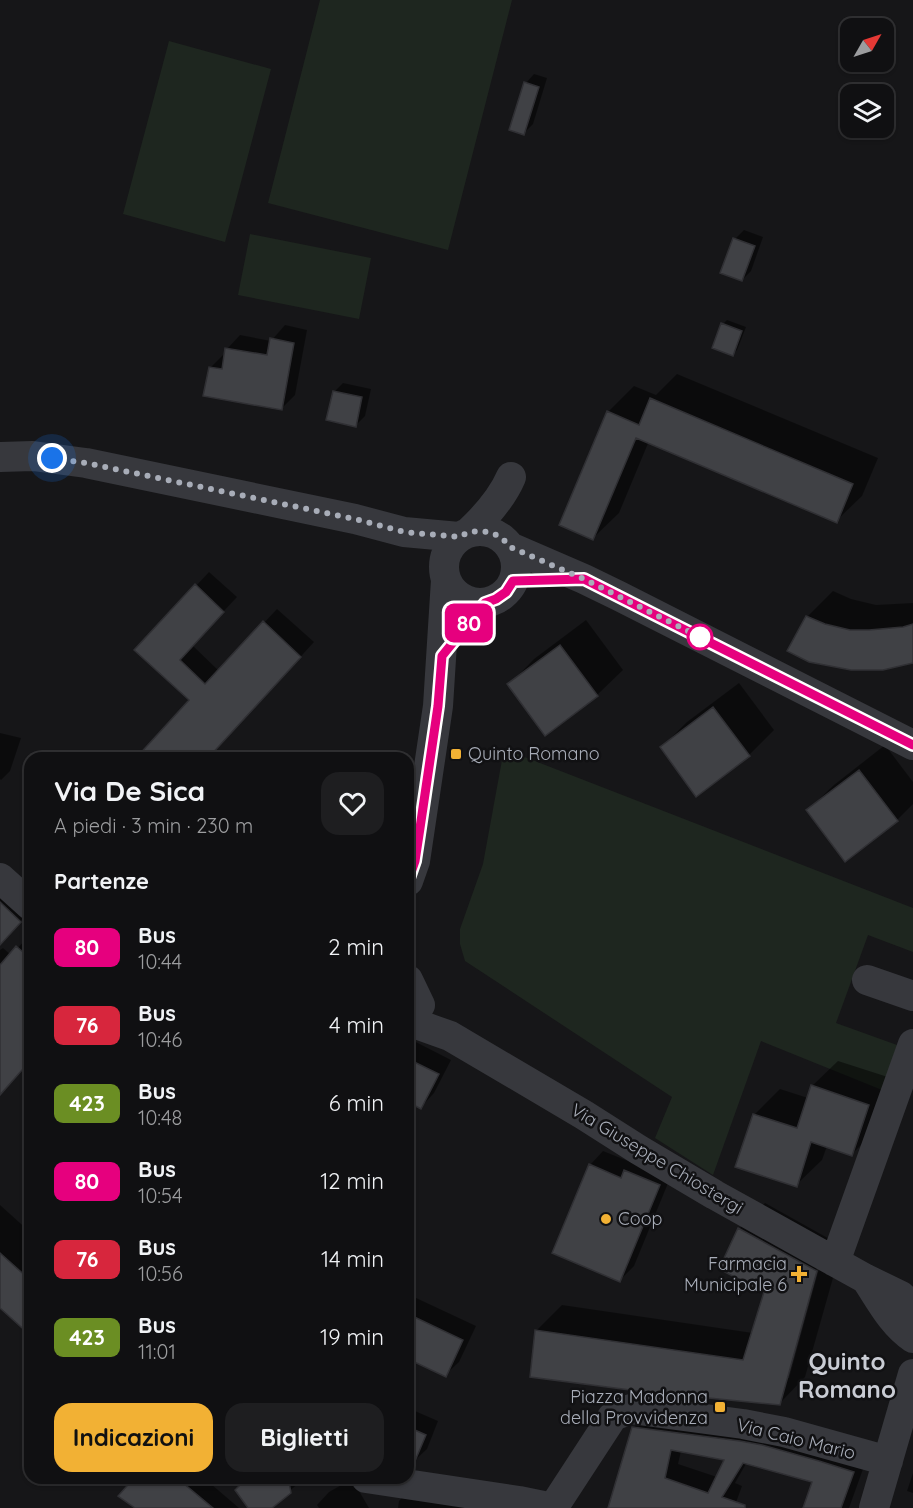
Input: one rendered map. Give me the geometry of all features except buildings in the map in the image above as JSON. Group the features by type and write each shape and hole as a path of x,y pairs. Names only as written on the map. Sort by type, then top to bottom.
{"street":[{"path":"0,457 33,456 86,463 355,519 404,532 464,535 481,531 492,533 506,543 584,579 913,745"},
{"path":"404,532 444,574 452,590 461,598 485,603 496,599 506,592 513,581 516,570 514,558 506,543 508,484 478,524 450,545 445,555 444,574 442,656 438,706 414,864"},
{"path":"513,581 584,579"},
{"path":"442,656 485,603"},
{"path":"0,878 24,900"},
{"path":"867,980 913,996"},
{"name":"Via Giuseppe Chiostergi","path":"414,1003 433,1017 450,1036 706,1190 866,1279"},
{"path":"835,1262 913,1044"},
{"path":"866,1279 902,1296 913,1308"},
{"path":"866,1279 891,1317 913,1338"},
{"path":"874,1508 913,1375"},
{"name":"Via Caio Mario","path":"553,1508 613,1416 631,1409 743,1424 784,1432 888,1461"},
{"path":"406,1484 553,1508"}],"shaded area":[{"path":"320,0 512,0 448,250 268,203"},
{"path":"169,41 271,69 225,242 123,214"},
{"path":"250,234 371,258 359,319 238,295"},
{"path":"504,749 913,908 913,952 868,935 836,1023 897,1045 882,1090 761,1041 713,1175 655,1138 672,1097 465,961 460,944 460,929 483,864"}],"bus line":[{"name":"80","path":"414,864 438,706 442,656 485,603 506,592 513,581 584,579 913,745"}],"place":[{"name":"Quinto Romano","path":"456,754"},
{"name":"Coop","path":"606,1219"},
{"name":"Farmacia Municipale 6","path":"799,1274"},
{"name":"Piazza Madonna della Provvidenza","path":"720,1407"}],"district":[{"name":"Quinto Romano","path":"847,1376"}],"route":[{"path":"52,458 86,463 355,519 404,532 459,537 469,532 492,533 502,538 510,547 584,579 619,596 702,638 700,637"}]}
